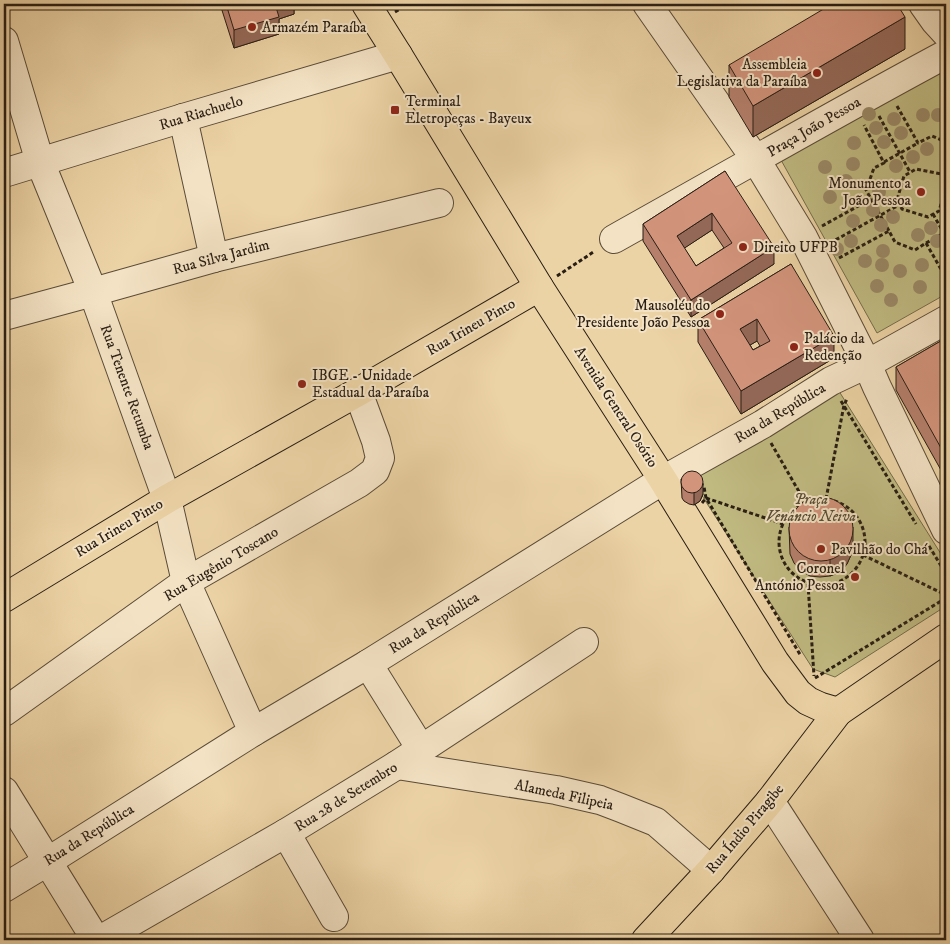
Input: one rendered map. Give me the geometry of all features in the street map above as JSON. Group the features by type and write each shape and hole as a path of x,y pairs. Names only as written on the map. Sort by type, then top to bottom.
{"main road":[{"name":"Avenida General Osório","path":"366,4 539,287 663,480 770,653 798,693 808,701 838,712"},
{"name":"Rua Irineu Pinto","path":"4,598 167,499 358,392 539,287"},
{"name":"Rua Índio Piragibe","path":"646,940 711,870 770,801 838,712 946,638"}],"street":[{"path":"923,4 934,21 946,33"},
{"path":"614,239 756,160 659,8"},
{"name":"Rua Tenente Retumba","path":"4,41 40,162 93,292 167,499 186,582 253,732"},
{"name":"Praça João Pessoa","path":"867,364 811,254 756,160 869,95 946,54"},
{"name":"Rua Riachuelo","path":"4,173 398,55"},
{"path":"183,118 214,258"},
{"name":"Rua Silva Jardim","path":"4,316 214,258 439,202"},
{"path":"931,534 867,364 946,320"},
{"name":"Rua da República","path":"4,888 253,732 368,664 663,480 763,424 832,381 867,364"},
{"name":"Rua Eugênio Toscano","path":"4,712 186,582 359,483 375,471 380,458 376,441 358,392"},
{"name":"Rua 28 de Setembro","path":"98,940 286,833 397,765 584,642"},
{"path":"368,664 421,750"},
{"name":"Alameda Filipeia","path":"397,765 556,790 600,800 656,822 711,870"},
{"path":"4,791 47,862 98,940"},
{"path":"770,801 860,940"},
{"path":"286,833 334,917"}],"path":[{"path":"869,95 918,143"},
{"path":"869,95 910,172"},
{"path":"869,95 884,162"},
{"path":"933,214 946,234 915,250 895,242 866,190 874,168 884,162 932,136 946,142"},
{"path":"916,169 941,174 945,179 946,186 939,211 928,217 902,210 897,200 904,176 916,169"},
{"path":"811,254 871,199"},
{"path":"811,254 899,205"},
{"path":"811,254 889,232"},
{"path":"539,287 614,239"},
{"path":"926,243 946,278"},
{"path":"826,499 844,405 848,397"},
{"path":"840,399 931,534 946,574"},
{"path":"763,424 767,436 804,502"},
{"path":"694,480 704,487 706,498 805,662"},
{"path":"706,498 783,524"},
{"path":"821,498 826,499 845,505 856,514 865,535 866,545 857,568 846,578 827,585 808,584 795,576 785,565 779,545 783,524 792,511 804,502 821,498"},
{"path":"863,555 946,596"},
{"path":"808,584 814,678"},
{"path":"814,678 946,596"},
{"path":"810,670 819,685"}],"green space":[{"path":"946,67 946,294 877,333 781,160"},
{"name":"Praça Venâncio Neiva","path":"837,388 946,562 946,606 835,677 813,669 690,477"}],"building":[{"path":"226,4 275,4 279,17 234,30"},
{"path":"832,4 897,4 905,17 753,106 729,65"},
{"name":"Direito UFPB","path":"725,171 774,247 691,300 643,224","holes":["712,213 732,243 696,266 677,236"]},
{"name":"Palácio da Redenção","path":"791,264 834,336 741,391 698,320","holes":["757,319 770,341 753,350 740,329"]},
{"path":"946,338 946,457 896,367"},
{"path":"692,471 700,474 703,482 700,490 692,493 684,490 681,482 684,474"},
{"name":"Pavilhão do Chá","path":"821,497 839,503 847,511 853,529 847,547 839,555 821,561 803,555 795,547 789,529 795,511 803,503"}],"place":[{"name":"Armazém Paraíba","path":"252,27"},
{"name":"Assembleia Legislativa da Paraíba","path":"817,73"},
{"name":"Terminal Eletropeças - Bayeux","path":"395,110"},
{"name":"Monumento a João Pessoa","path":"921,192"},
{"name":"Direito UFPB","path":"743,247"},
{"name":"Mausoléu do Presidente João Pessoa","path":"720,314"},
{"name":"Palácio da Redenção","path":"794,347"},
{"name":"IBGE - Unidade Estadual da Paraíba","path":"302,384"},
{"name":"Pavilhão do Chá","path":"821,549"},
{"name":"Coronel António Pessoa","path":"855,577"}]}
